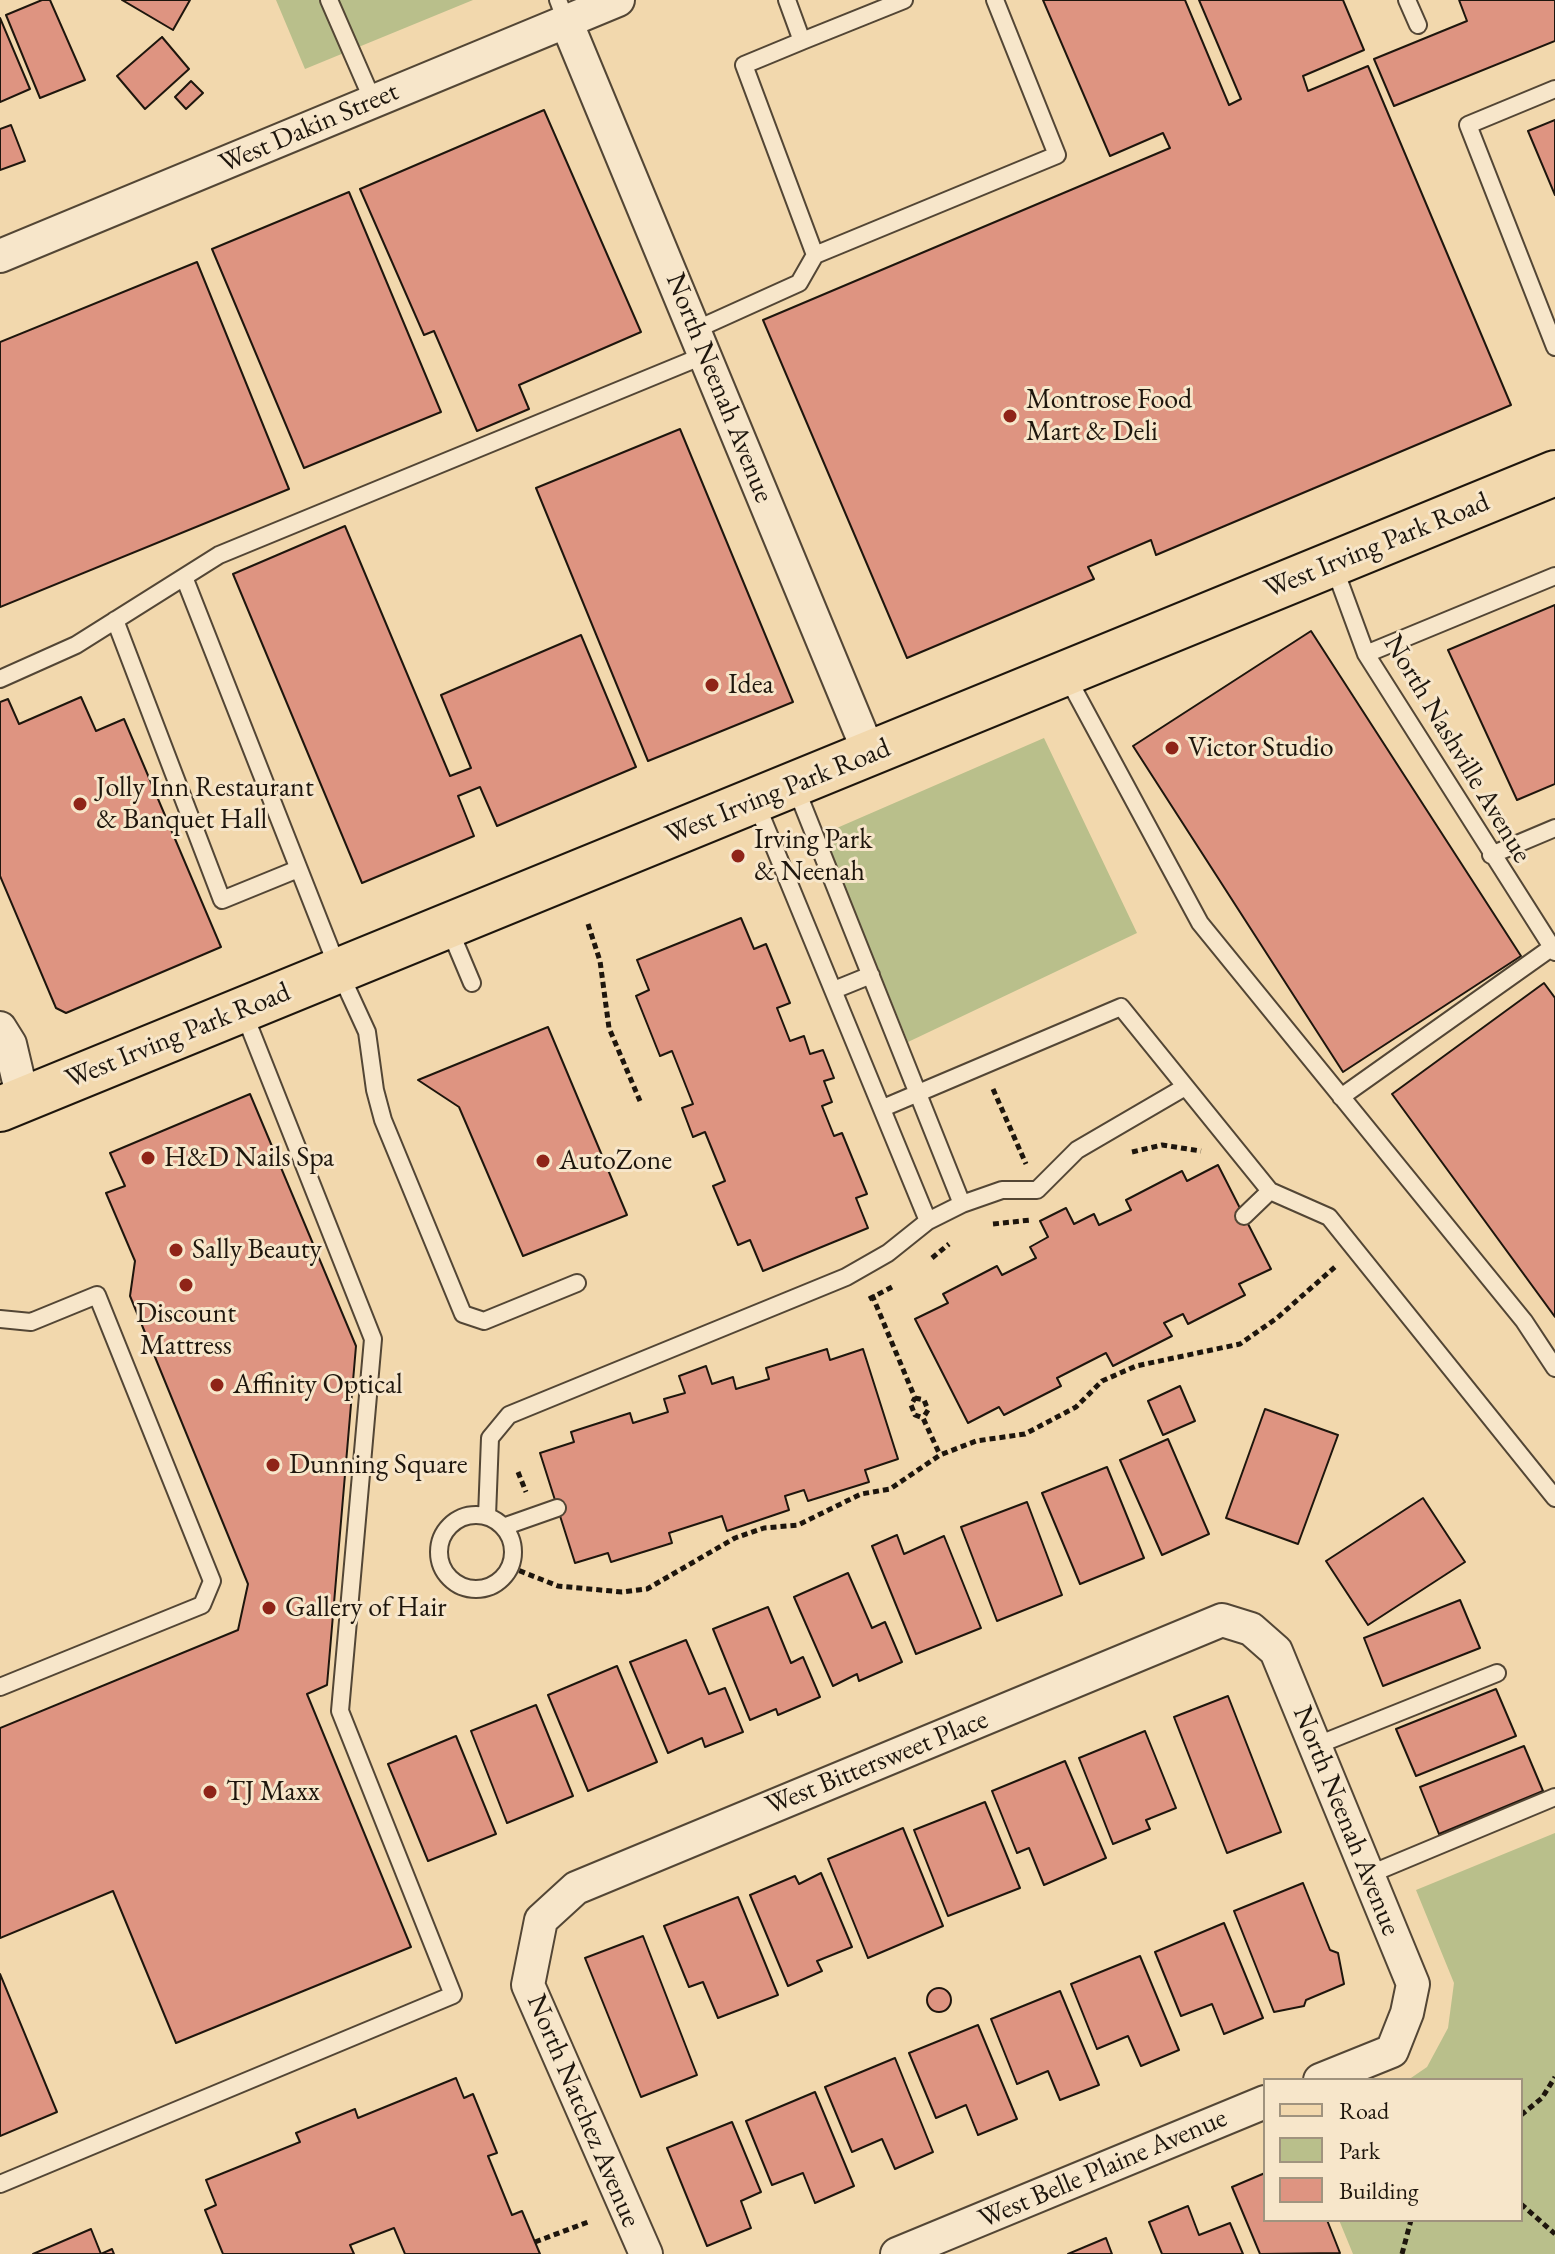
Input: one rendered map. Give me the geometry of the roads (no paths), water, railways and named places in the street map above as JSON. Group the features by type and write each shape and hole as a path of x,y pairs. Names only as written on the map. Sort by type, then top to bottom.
{"main road":[{"name":"West Irving Park Road","path":"11,1104 1555,473"}],"street":[{"name":"West Dakin Street","path":"0,256 373,101 562,10 618,0"},
{"name":"North Neenah Avenue","path":"562,10 870,755"},
{"path":"0,1028 10,1044 11,1104"},
{"name":"North Neenah Avenue","path":"1222,1620 1251,1629 1276,1651 1413,1984 1407,2013 1392,2051 1325,2078"},
{"name":"West Bittersweet Place","path":"541,1920 576,1888 1222,1620"},
{"name":"North Natchez Avenue","path":"541,1920 528,1985 646,2254"},
{"name":"West Belle Plaine Avenue","path":"897,2254 1263,2103"}],"lane":[{"path":"329,0 373,101"},
{"path":"787,0 802,41"},
{"path":"815,255 744,65 904,0"},
{"path":"0,679 76,645 219,555 700,343 799,283 815,255 1057,155 995,0"},
{"path":"1407,0 1418,25"},
{"path":"1555,89 1468,125 1555,347"},
{"name":"North Nashville Avenue","path":"1333,564 1366,654 1553,950"},
{"path":"1366,654 1555,576"},
{"path":"184,577 339,971 367,1032 375,1090 383,1120 463,1314 484,1321 577,1283"},
{"path":"115,620 222,900 298,869"},
{"path":"1066,674 1200,923 1524,1321 1555,1368"},
{"path":"795,785 962,1204"},
{"path":"755,801 928,1221"},
{"path":"1491,855 1555,828"},
{"path":"448,926 472,983"},
{"path":"1341,1097 1553,950"},
{"path":"834,990 871,975"},
{"path":"883,1108 1121,1007 1270,1191 1329,1217 1555,1498"},
{"path":"0,2184 453,1995 340,1711 373,1339 243,1010"},
{"path":"487,1516 490,1438 509,1415 861,1269 888,1253 928,1221 962,1204 1002,1190 1037,1190 1077,1150 1185,1087"},
{"path":"1244,1216 1270,1191"},
{"path":"0,1319 31,1322 97,1295 212,1581 202,1605 0,1687"},
{"path":"503,1527 557,1508"},
{"path":"475,1515 487,1516 503,1527 512,1546 510,1567 493,1585 482,1589 458,1585 442,1568 439,1544 452,1523 475,1515"},
{"path":"1315,1746 1497,1673"},
{"path":"1368,1875 1555,1797"}],"place":[{"name":"Montrose Food Mart & Deli","path":"1010,416"},
{"name":"Idea","path":"712,685"},
{"name":"Victor Studio","path":"1172,748"},
{"name":"Jolly Inn Restaurant & Banquet Hall","path":"80,804"},
{"name":"Irving Park & Neenah","path":"738,856"},
{"name":"H&D Nails Spa","path":"148,1158"},
{"name":"AutoZone","path":"543,1161"},
{"name":"Sally Beauty","path":"176,1250"},
{"name":"Discount Mattress","path":"186,1285"},
{"name":"Affinity Optical","path":"217,1385"},
{"name":"Dunning Square","path":"273,1465"},
{"name":"Gallery of Hair","path":"269,1608"},
{"name":"TJ Maxx","path":"210,1792"}]}
